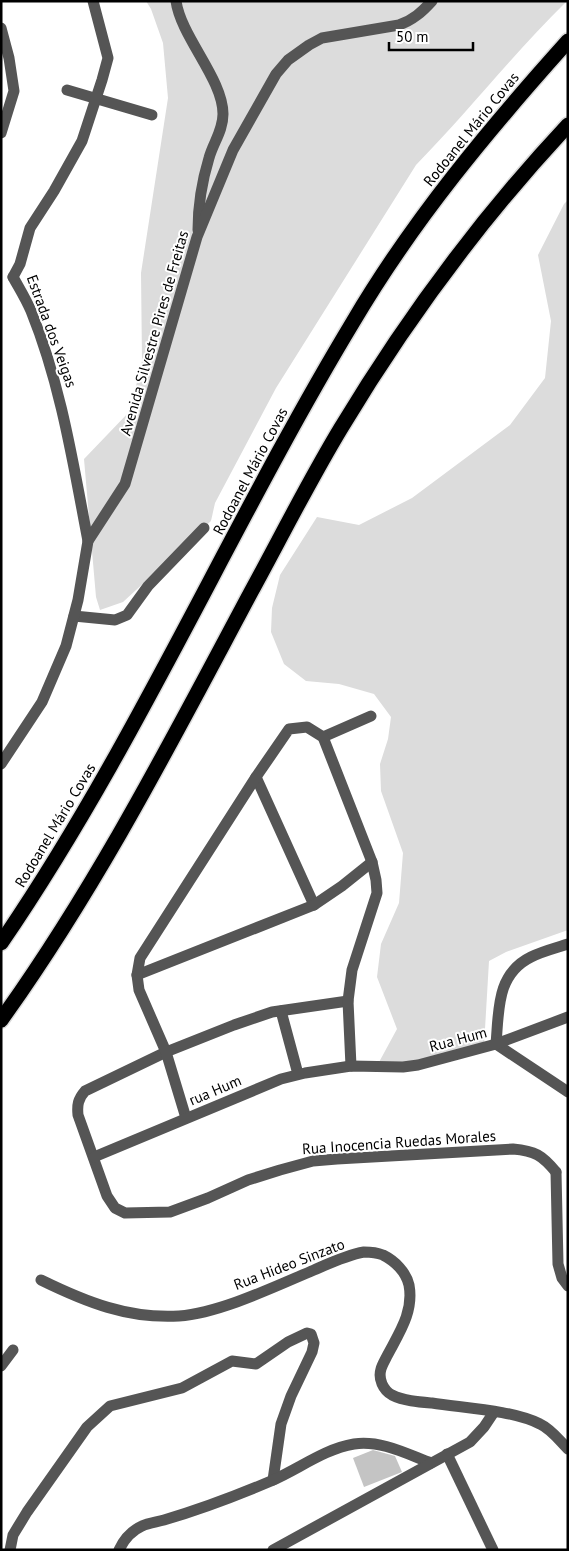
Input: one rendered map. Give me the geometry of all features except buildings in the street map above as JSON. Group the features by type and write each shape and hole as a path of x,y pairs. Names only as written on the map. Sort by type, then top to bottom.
{"highway":[{"name":"Rodoanel Mário Covas","path":"1,943 56,859 108,771 266,476 353,320 402,246 446,185 511,105 568,41"},
{"path":"1,1020 71,917 125,826 308,486 370,383 421,306 458,255 568,124"}],"street":[{"name":"Estrada dos Veigas","path":"88,541 71,450 52,371 30,310 14,277 20,264 30,228 54,191 82,141 108,58 94,1"},
{"path":"176,1 185,26 218,91 223,114 220,132 209,157 198,208 198,236"},
{"name":"Avenida Silvestre Pires de Freitas","path":"1,764 42,702 66,646 74,616 88,541 125,484 198,236 233,150 276,74 288,60 322,38 399,25 409,21 422,12 432,1"},
{"path":"1,28 9,58 14,91 1,133"},
{"path":"67,90 152,115"},
{"path":"1,277 14,277"},
{"path":"74,616 116,620 127,615 148,586 204,528"},
{"path":"323,738 371,716"},
{"path":"186,1118 166,1052 139,990 137,975 140,958 289,729 307,727 323,738 372,862 376,880 377,893 352,970 348,1001 351,1066"},
{"path":"256,777 314,905"},
{"path":"137,975 314,905 372,862"},
{"path":"568,944 530,957 511,971 501,992 496,1044 568,1092"},
{"path":"94,1157 78,1115 77,1106 79,1098 85,1091 166,1052 234,1025 272,1012 348,1001"},
{"path":"281,1011 298,1074"},
{"name":"Rua Hum","path":"351,1066 403,1067 418,1065 496,1044 568,1017"},
{"name":"rua Hum","path":"94,1157 281,1079 298,1074 351,1066"},
{"name":"Rua Inocencia Ruedas Morales","path":"94,1157 107,1196 115,1208 125,1213 170,1212 248,1180 313,1161 513,1149 527,1150 538,1154 556,1172"},
{"path":"568,1176 556,1172 558,1264 562,1278 568,1286"},
{"name":"Rua Hideo Sinzato","path":"41,1280 76,1297 108,1309 141,1315 179,1316 214,1309 342,1258 366,1252 382,1255 404,1271 411,1296 408,1314 381,1369 380,1380 384,1389 391,1394 420,1402 523,1418 540,1424 568,1449"},
{"path":"10,1550 14,1535 27,1512 87,1427 110,1406 182,1388 232,1361 256,1364 288,1342 307,1333 311,1334 314,1343 312,1352 291,1396 281,1424 273,1480"},
{"path":"1,1366 13,1350"},
{"path":"273,1550 470,1442 484,1427 494,1412"},
{"path":"118,1550 123,1541 142,1525 164,1520 273,1480 316,1457 355,1444 388,1447 431,1463"},
{"path":"448,1454 493,1550"}],"shaded area":[{"path":"146,1 567,1 528,41 416,165 276,388 215,503 211,521 123,602 100,610 96,597 84,459 130,411 142,361 141,273 168,98 163,43 151,9"},
{"path":"568,200 568,930 506,952 489,961 484,1046 418,1063 378,1064 397,1029 377,977 381,944 399,903 403,853 381,791 380,764 388,739 391,717 374,694 339,684 306,681 284,664 271,632 272,608 280,575 317,517 359,525 412,498 510,425 545,378 551,321 538,255 564,204"}]}
